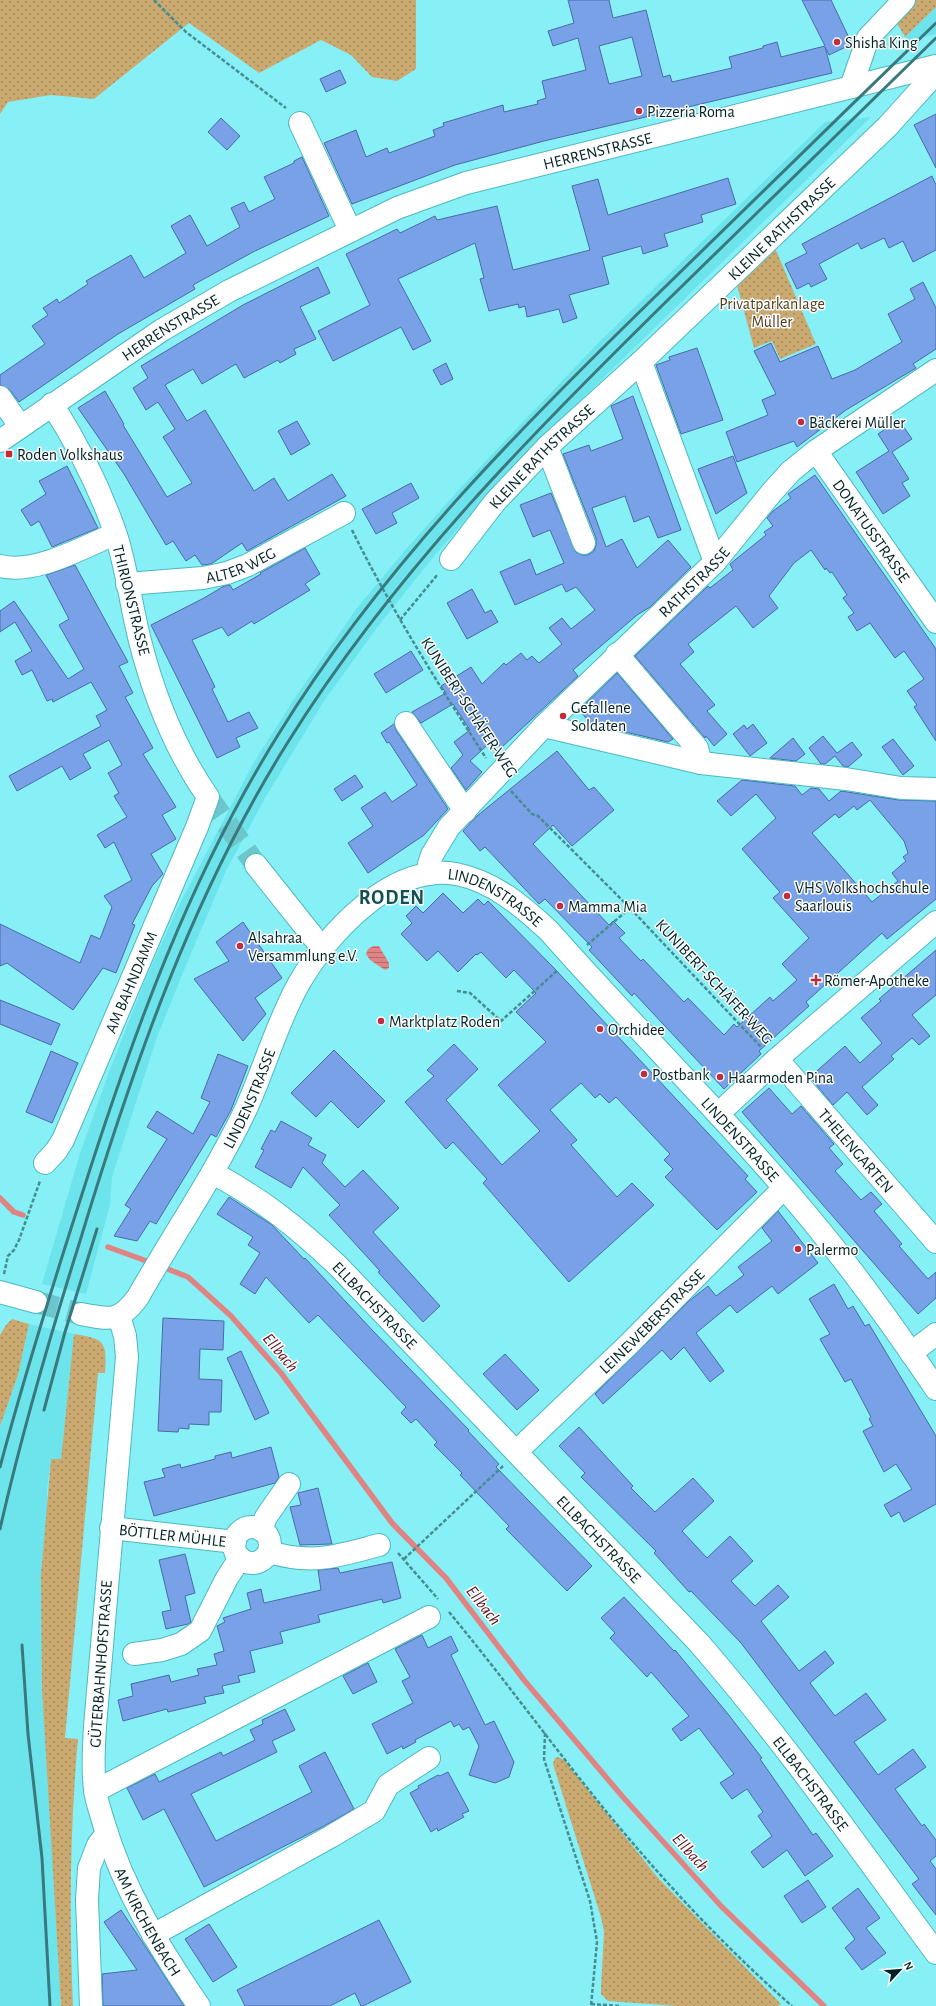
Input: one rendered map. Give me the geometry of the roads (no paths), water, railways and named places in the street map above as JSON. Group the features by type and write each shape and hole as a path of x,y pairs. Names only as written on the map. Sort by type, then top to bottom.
{"street":[{"path":"851,87 868,38 904,0"},
{"name":"HERRENSTRASSE","path":"0,441 162,330 229,291 350,230 398,208 466,183 936,66"},
{"name":"KLEINE RATHSTRASSE","path":"451,559 495,502 547,447 641,362 887,127 936,73"},
{"path":"300,123 350,230"},
{"path":"641,362 715,562"},
{"name":"RATHSTRASSE","path":"430,874 429,864 432,855 450,827 544,726 617,654 715,562 791,471 816,451 936,370"},
{"path":"0,397 20,426"},
{"name":"THIRIONSTRASSE","path":"52,404 75,440 95,482 115,534 140,642 171,730 196,781 208,797"},
{"path":"547,447 584,544"},
{"name":"DONATUSSTRASSE","path":"816,451 933,611"},
{"name":"ALTER WEG","path":"127,584 202,578 227,573 248,565 344,513"},
{"path":"0,566 9,568 53,560 115,534"},
{"path":"617,654 697,748 701,763"},
{"path":"406,723 465,811"},
{"path":"544,726 701,763 846,779 901,788 936,789"},
{"name":"AM BAHNDAMM","path":"45,1164 63,1140 197,827 208,797"},
{"path":"256,865 322,948"},
{"name":"LINDENSTRASSE","path":"119,1316 130,1308 214,1173 245,1111 278,1028 298,986 322,948 346,922 383,892 408,880 430,874 455,874 479,881 501,892 524,907 718,1114 784,1188 864,1285 936,1389"},
{"path":"718,1114 775,1061 936,922"},
{"name":"THELENGARTEN","path":"775,1061 936,1242"},
{"name":"ELLBACHSTRASSE","path":"214,1173 250,1194 300,1230 338,1266 658,1599 735,1684 797,1764 936,1953"},
{"name":"LEINEWEBERSTRASSE","path":"517,1452 627,1346 784,1188"},
{"path":"2,1285 36,1302"},
{"path":"81,1314 109,1319 119,1316"},
{"name":"GÜTERBAHNHOFSTRASSE","path":"107,1833 95,1791 92,1768 111,1528 127,1358 125,1336 119,1316"},
{"path":"911,1353 936,1334"},
{"path":"289,1484 266,1517 261,1530 269,1539 269,1552 287,1557 311,1560 333,1557 379,1545"},
{"name":"BÖTTLER MÜHLE","path":"111,1528 238,1550 245,1561 256,1563 262,1561 269,1552"},
{"name":"BÖTTLER MÜHLE","path":"134,1654 162,1650 181,1644 200,1631 227,1578 238,1550 240,1532 245,1529 255,1528 261,1530"},
{"path":"95,1791 437,1607"},
{"path":"153,1935 374,1811 388,1785 430,1758"},
{"path":"91,2006 86,1900 89,1868 98,1845 107,1833"},
{"name":"AM KIRCHENBACH","path":"107,1833 132,1896 153,1935 199,2006"}],"waterway":[{"name":"Ellbach","path":"0,1198 14,1212 23,1215"},
{"name":"Ellbach","path":"108,1247 152,1263"},
{"name":"Ellbach","path":"160,1266 188,1277 231,1316 281,1373 392,1523 446,1578 524,1680 622,1796 721,1906 824,2006"}],"tunnel":[{"path":"208,797 256,865"},
{"path":"36,1302 81,1314"}],"railway":[{"path":"0,1467 62,1258 103,1129 144,1013 167,955 218,843 247,788 278,735 319,673 362,613 409,555 507,445 611,340 936,23"},
{"path":"0,1529 27,1420 58,1312 100,1176 143,1048 194,922 222,860 254,800 288,742 329,680 374,619 420,561 519,450 624,343 936,38"},
{"path":"44,1410 65,1332 97,1229"},
{"path":"22,1645 28,1734 42,1858 50,2006"}],"place":[{"name":"Shisha King","path":"837,42"},
{"name":"Pizzeria Roma","path":"639,111"},
{"name":"Bäckerei Müller","path":"801,422"},
{"name":"Roden Volkshaus","path":"9,454"},
{"name":"Gefallene Soldaten","path":"563,716"},
{"name":"VHS Volkshochschule Saarlouis","path":"787,896"},
{"name":"Mamma Mia","path":"560,906"},
{"name":"Alsahraa Versammlung e.V.","path":"240,946"},
{"name":"Römer-Apotheke","path":"816,980"},
{"name":"Marktplatz Roden","path":"381,1021"},
{"name":"Orchidee","path":"600,1029"},
{"name":"Postbank","path":"644,1074"},
{"name":"Haarmoden Pina","path":"720,1077"},
{"name":"Palermo","path":"798,1249"}],"district":[{"name":"RODEN","path":"392,897"}],"park label":[{"name":"Privatparkanlage Müller","path":"772,312"}]}
